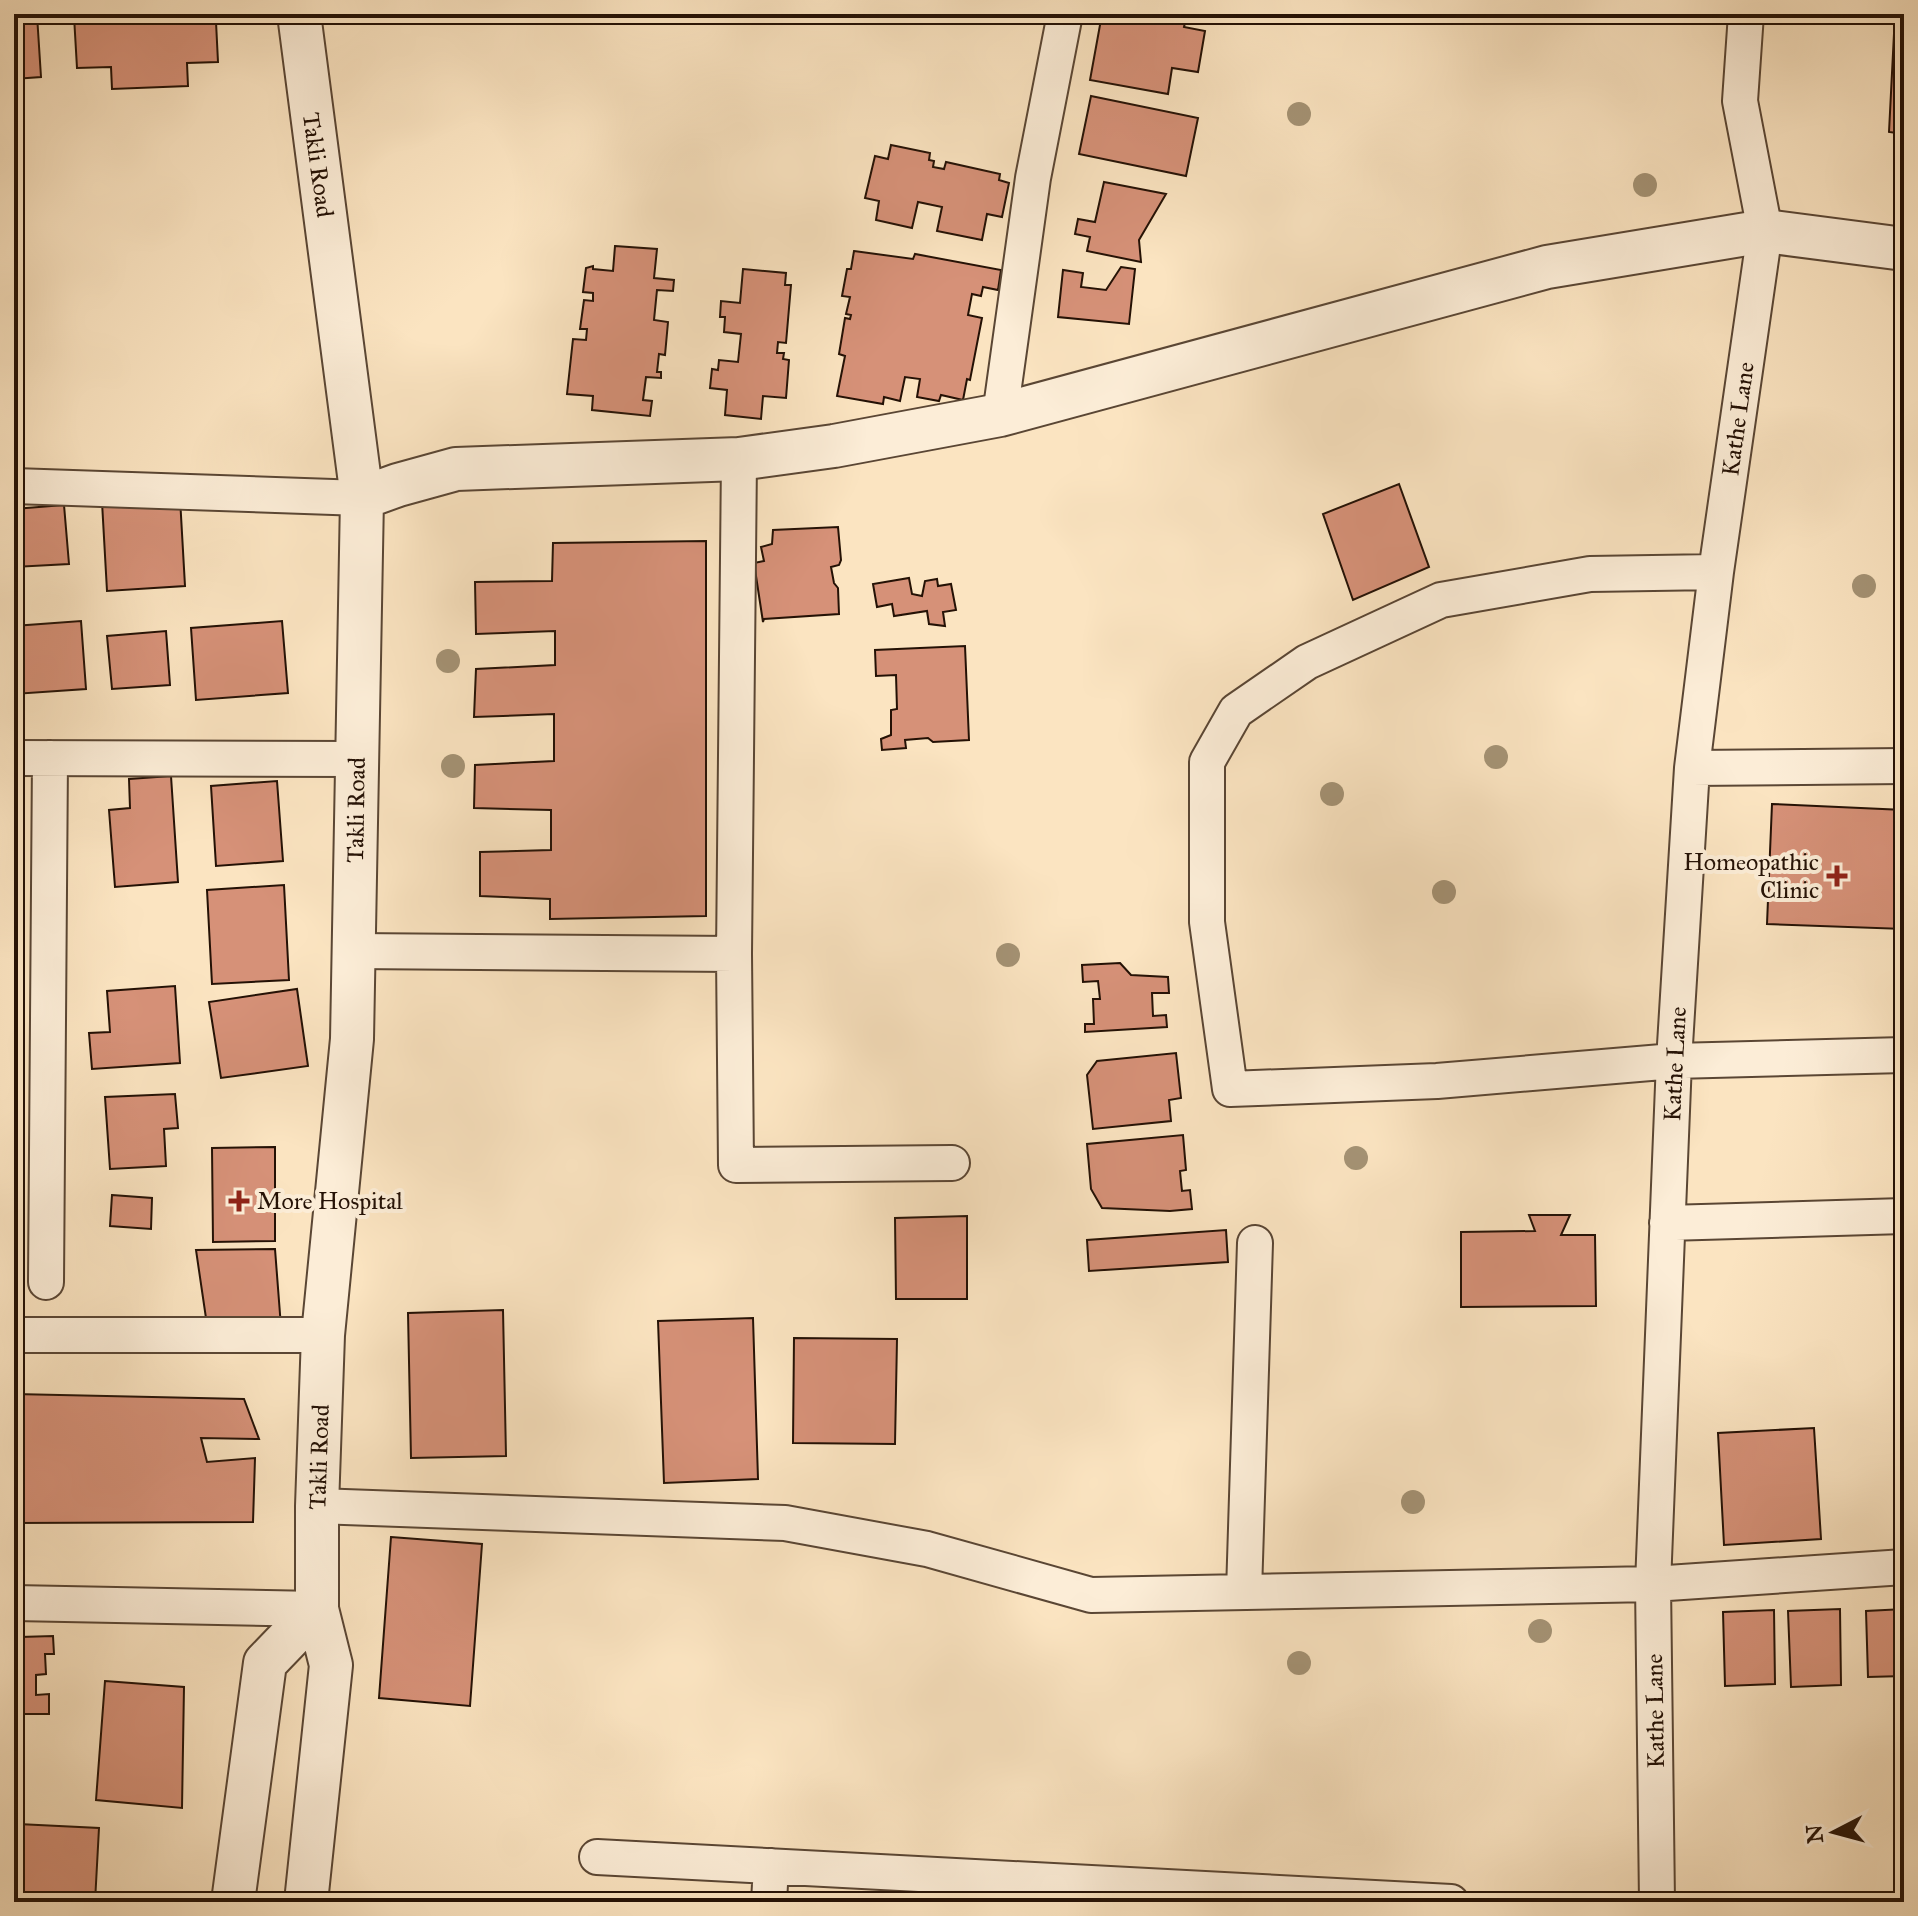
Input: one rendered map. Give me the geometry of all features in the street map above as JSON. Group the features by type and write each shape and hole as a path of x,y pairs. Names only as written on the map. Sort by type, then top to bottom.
{"street":[{"name":"Takli Road","path":"299,14 362,498 352,1039 323,1335 317,1506 317,1609 331,1665 306,1902"},
{"path":"1000,415 1033,178 1065,14"},
{"name":"Kathe Lane","path":"1657,1902 1653,1584 1674,1061 1692,768 1716,572 1765,231 1740,101 1746,14"},
{"path":"14,486 362,498 456,469 739,459 834,446 1000,415 1547,267 1765,231 1904,249"},
{"path":"739,459 734,954 736,1165 952,1163"},
{"path":"1716,572 1590,574 1441,600 1307,662 1236,711 1207,762 1207,922 1230,1089 1437,1081 1674,1061 1904,1055"},
{"path":"14,758 357,759"},
{"path":"46,1282 50,758"},
{"path":"1692,768 1904,766"},
{"path":"353,951 734,954"},
{"path":"1667,1223 1904,1216"},
{"path":"1244,1592 1255,1243"},
{"path":"14,1335 323,1335"},
{"path":"317,1506 785,1523 927,1549 1091,1595 1653,1584 1904,1567"},
{"path":"14,1603 317,1609"},
{"path":"233,1902 265,1663 317,1609"},
{"path":"597,1857 1451,1902"},
{"path":"769,1902 771,1866"}],"building":[{"path":"184,14 184,23 216,22 218,62 187,63 188,86 112,89 111,67 77,68 74,16"},
{"path":"1102,14 1187,14 1184,27 1205,31 1198,72 1172,68 1168,94 1090,80"},
{"path":"1895,14 1904,14 1904,134 1889,132"},
{"path":"37,15 41,77 14,79 14,16"},
{"path":"1091,96 1198,118 1186,176 1079,154"},
{"path":"891,145 930,153 929,160 934,161 933,167 944,169 946,162 1000,174 999,180 1009,183 1002,217 987,214 982,240 937,231 942,207 918,202 912,228 876,220 879,201 865,198 875,156 888,159"},
{"path":"1104,182 1166,194 1139,240 1141,262 1087,251 1090,237 1075,234 1078,219 1095,222"},
{"path":"615,246 657,249 654,278 674,280 673,291 657,290 654,320 668,322 665,355 659,354 657,372 661,372 661,378 646,377 643,400 652,401 650,416 592,410 593,396 567,394 573,339 586,340 587,329 580,329 584,300 593,301 593,293 583,292 586,268 593,266 593,269 613,271"},
{"path":"854,251 913,259 915,254 1001,270 998,290 983,287 981,296 972,294 968,315 982,318 963,400 941,395 939,401 917,397 920,379 905,377 900,401 884,397 883,404 837,396 845,356 839,354 845,318 850,319 851,315 846,314 850,297 842,296"},
{"path":"1121,267 1135,269 1129,324 1058,317 1063,270 1083,273 1081,287 1106,290"},
{"path":"743,269 786,273 785,285 791,285 786,343 778,342 777,353 784,353 783,359 789,360 786,398 763,396 761,419 725,415 727,390 710,388 712,369 718,370 719,360 738,362 741,334 724,332 725,317 720,317 721,301 740,303"},
{"path":"1399,484 1429,567 1353,600 1323,514"},
{"path":"180,498 185,586 107,591 102,502"},
{"path":"64,505 69,564 14,567 14,509"},
{"path":"838,527 841,560 839,565 831,567 838,588 839,614 764,619 763,622 754,563 764,561 761,547 772,544 773,530"},
{"path":"706,541 706,916 550,919 550,899 480,896 480,852 551,850 551,810 474,808 475,765 554,761 554,714 474,717 476,669 555,665 555,631 476,634 475,582 552,581 553,543"},
{"path":"909,578 912,594 922,596 925,581 937,579 938,586 951,584 956,610 943,612 945,626 929,624 927,611 894,616 892,604 877,607 873,584"},
{"path":"81,621 86,689 14,694 14,626"},
{"path":"282,621 288,693 196,700 191,628"},
{"path":"166,631 170,685 112,689 107,636"},
{"path":"965,646 969,740 905,740 906,748 882,750 881,739 891,735 891,710 897,709 896,675 876,676 875,650"},
{"path":"171,776 178,882 115,887 109,810 130,808 129,779"},
{"path":"277,781 283,861 216,866 211,786"},
{"path":"1772,804 1904,810 1904,929 1767,924"},
{"path":"284,885 289,980 212,984 207,890"},
{"path":"1120,963 1131,975 1168,977 1169,993 1152,993 1153,1016 1166,1015 1167,1027 1085,1032 1085,1024 1094,1024 1093,999 1100,999 1098,981 1083,982 1082,965"},
{"path":"175,986 180,1063 92,1069 89,1033 110,1032 107,991"},
{"path":"297,989 308,1066 221,1078 209,1002"},
{"path":"1176,1053 1181,1098 1169,1100 1171,1121 1093,1129 1087,1075 1097,1061"},
{"path":"175,1094 178,1128 164,1129 166,1166 110,1169 105,1097"},
{"path":"1183,1135 1186,1170 1180,1171 1182,1191 1190,1190 1192,1209 1102,1208 1091,1189 1087,1144"},
{"path":"275,1147 275,1241 213,1242 212,1148"},
{"path":"112,1195 152,1198 151,1229 110,1226"},
{"path":"1529,1215 1570,1215 1561,1235 1595,1235 1596,1306 1461,1307 1461,1232 1535,1231"},
{"path":"967,1216 967,1299 896,1299 895,1218"},
{"path":"1226,1230 1228,1262 1089,1271 1087,1240"},
{"path":"275,1249 281,1327 207,1325 196,1250"},
{"path":"503,1310 506,1456 411,1458 408,1313"},
{"path":"753,1318 758,1479 664,1483 658,1321"},
{"path":"794,1338 897,1339 895,1444 793,1443"},
{"path":"14,1394 244,1399 259,1439 201,1438 207,1462 255,1458 253,1522 14,1523"},
{"path":"1814,1428 1821,1539 1724,1545 1718,1433"},
{"path":"391,1537 482,1544 470,1706 379,1698"},
{"path":"1840,1609 1841,1685 1791,1687 1788,1611"},
{"path":"1904,1609 1904,1676 1868,1677 1866,1611"},
{"path":"1774,1610 1775,1684 1725,1686 1723,1612"},
{"path":"53,1636 54,1654 45,1654 46,1674 36,1675 36,1695 49,1694 49,1714 14,1714 14,1647 21,1647 20,1637"},
{"path":"105,1681 184,1687 182,1808 96,1800"},
{"path":"18,1824 99,1828 95,1902 14,1902"}],"place":[{"name":"Homeopathic Clinic","path":"1837,876"},
{"name":"More Hospital","path":"239,1201"}]}
